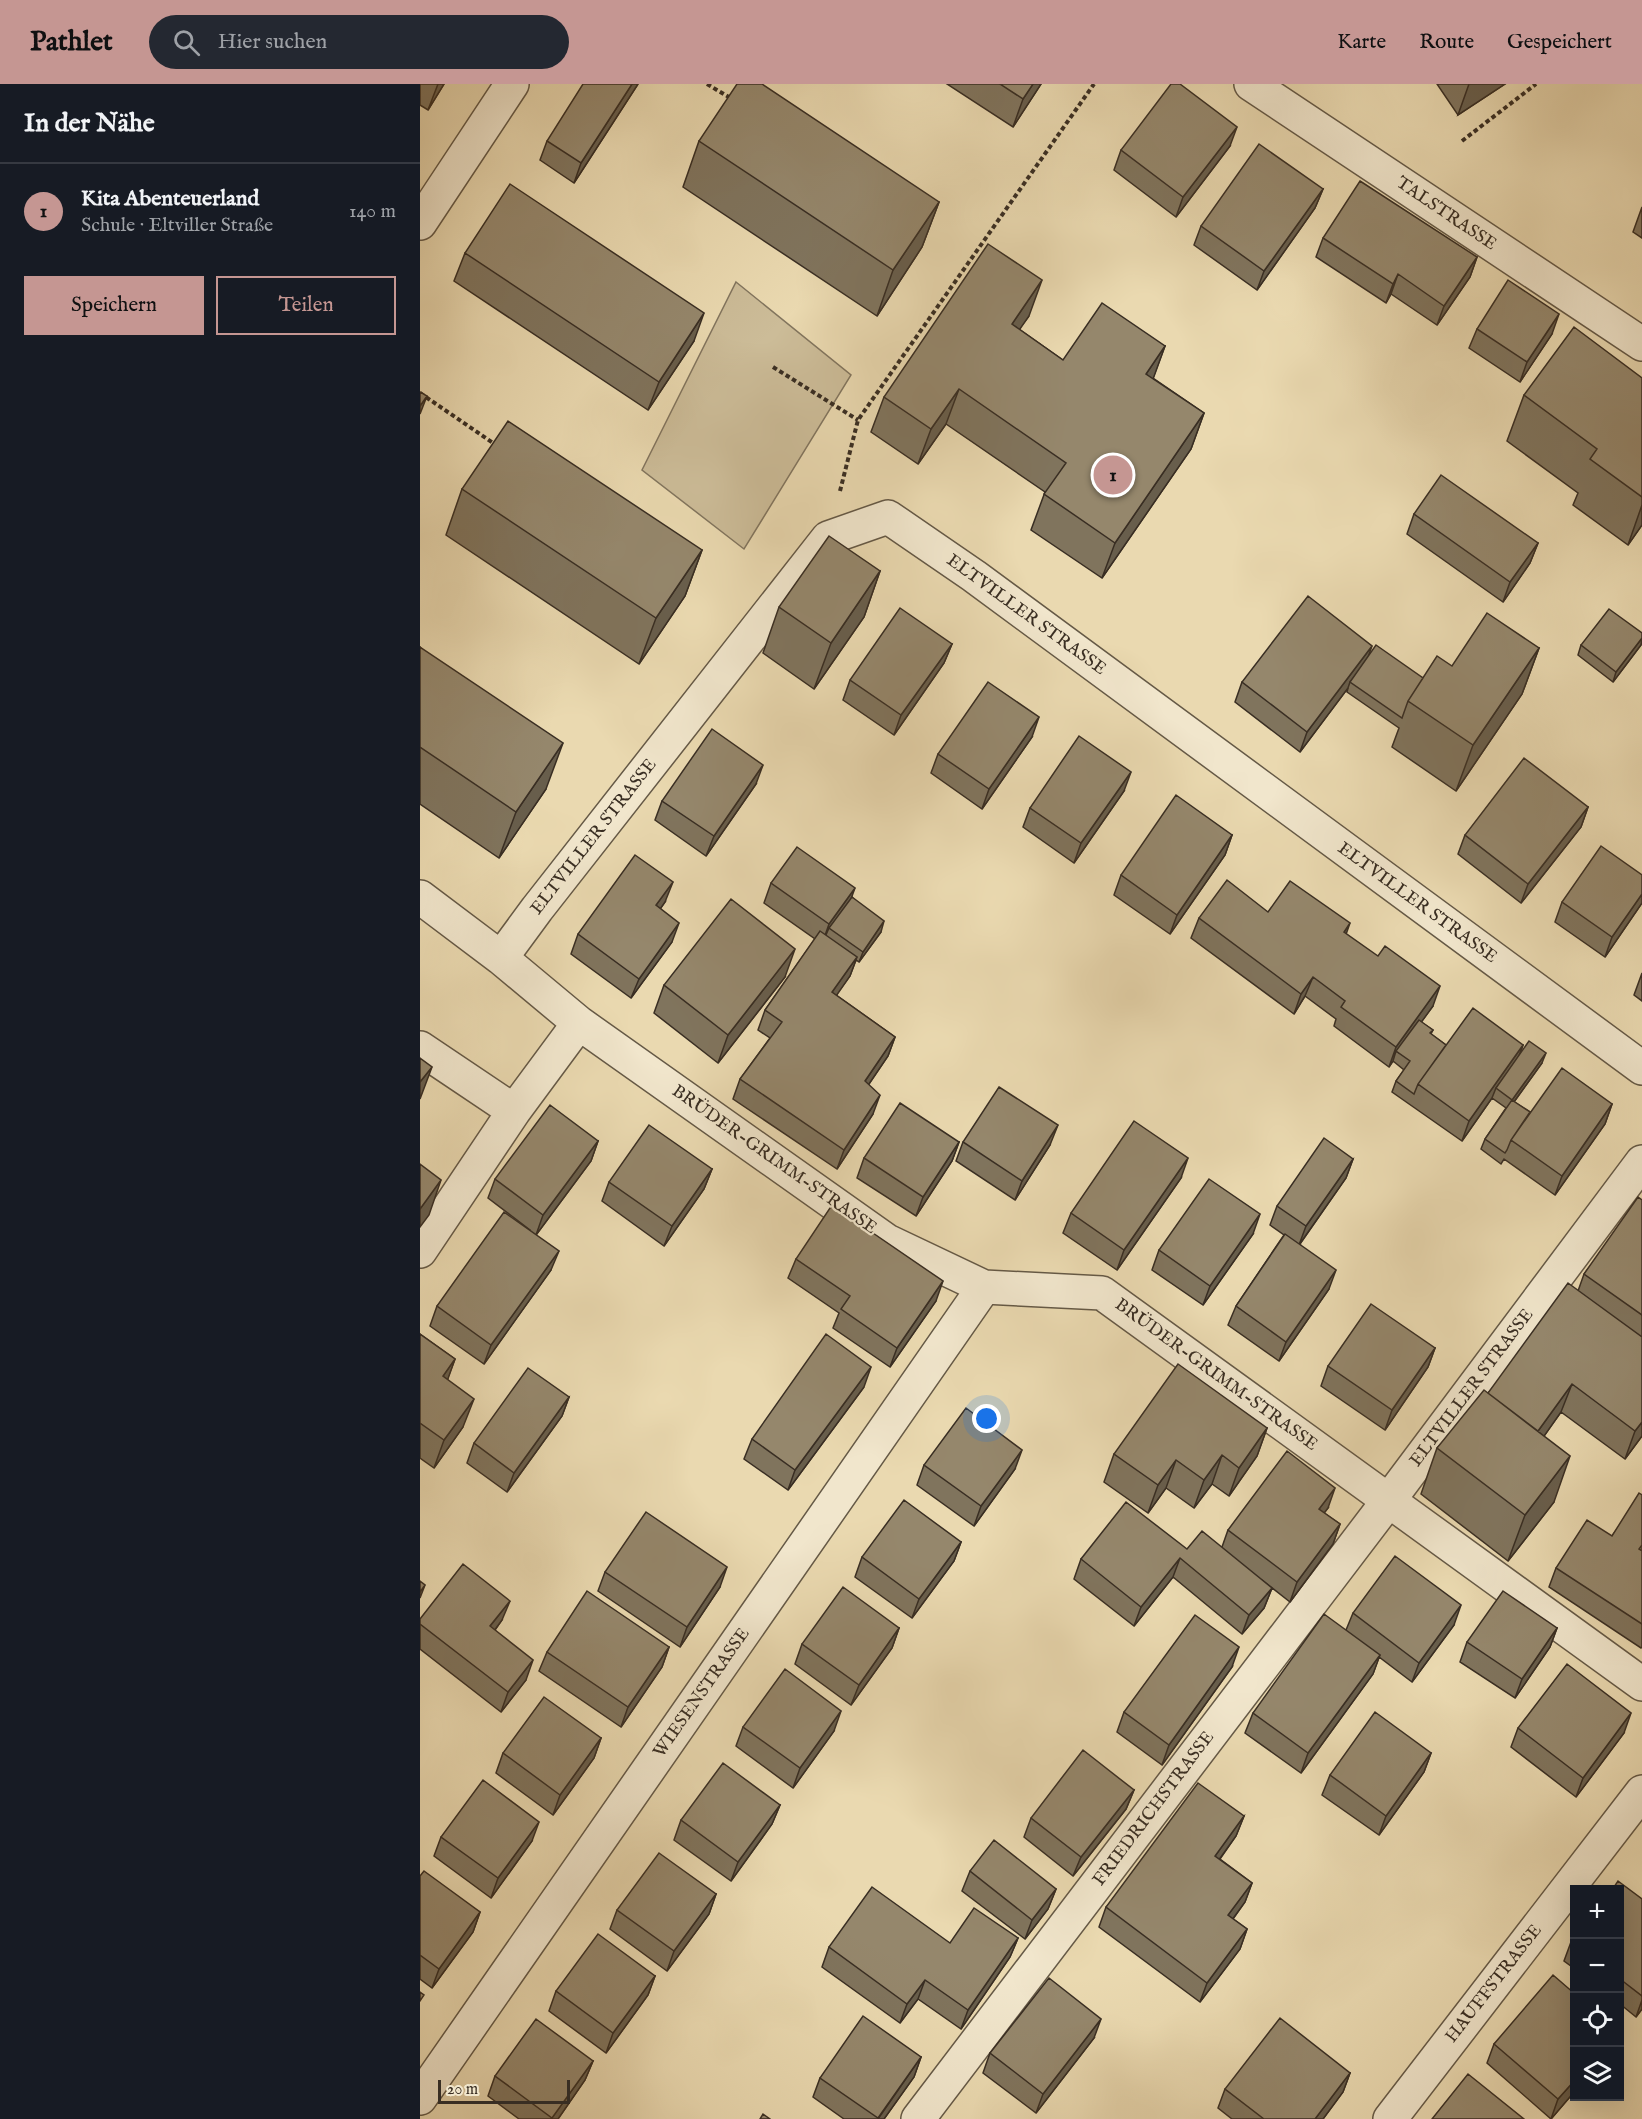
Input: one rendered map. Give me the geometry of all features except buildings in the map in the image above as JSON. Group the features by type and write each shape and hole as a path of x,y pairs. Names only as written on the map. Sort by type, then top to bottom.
{"street":[{"path":"420,223 512,84"},
{"name":"TALSTRASSE","path":"1267,90 1642,344"},
{"name":"ELTVILLER STRASSE","path":"501,958 828,538 888,517 974,576 1642,1068"},
{"name":"BRÜDER-GRIMM-STRASSE","path":"420,897 501,958 579,1023 887,1241 984,1287 1102,1293 1642,1684"},
{"path":"420,1251 514,1111 579,1023"},
{"path":"420,1048 514,1111"},
{"name":"ELTVILLER STRASSE","path":"1389,1500 1642,1162"},
{"name":"WIESENSTRASSE","path":"420,2098 984,1287"},
{"name":"FRIEDRICHSTRASSE","path":"918,2119 1389,1500"},
{"name":"HAUFFSTRASSE","path":"1390,2119 1642,1792"}],"path":[{"path":"707,84 739,103"},
{"path":"828,538 858,420 1094,84"},
{"path":"1462,141 1536,84"},
{"path":"773,367 858,420"},
{"path":"420,393 496,446"}],"shaded area":[{"path":"736,282 851,375 744,549 642,470"}],"place":[{"name":"Kita Abenteuerland","path":"1113,475"}]}
